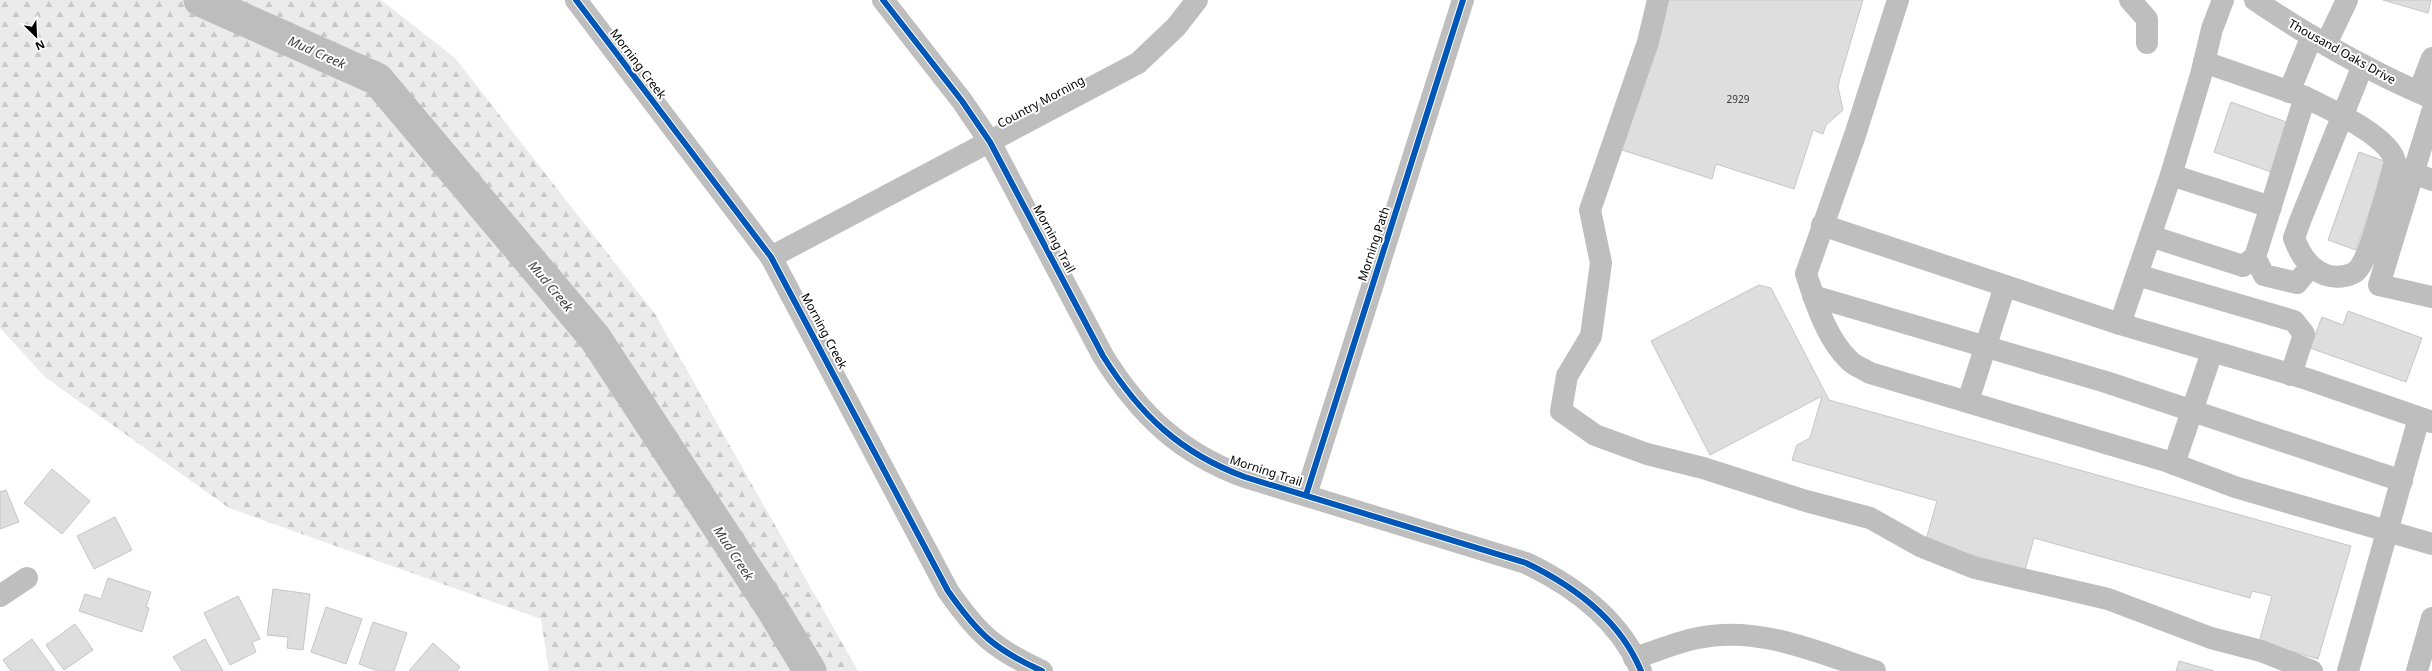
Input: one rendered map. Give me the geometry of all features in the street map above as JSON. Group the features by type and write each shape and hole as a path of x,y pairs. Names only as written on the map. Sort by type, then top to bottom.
{"street":[{"name":"Morning Creek","path":"576,0 771,257 948,591 969,621 982,634 1009,656 1042,671"},
{"name":"Morning Trail","path":"883,0 962,101 990,142 1104,356 1124,388 1141,409 1175,440 1203,459 1245,477 1306,494 1526,563 1549,574 1577,592 1602,614 1619,634 1637,665"},
{"name":"Country Morning","path":"771,257 1138,63 1176,27 1197,0"},
{"name":"Morning Path","path":"1306,494 1463,0"},
{"path":"1658,0 1639,70 1590,210 1601,263 1591,336 1567,376 1561,411 1595,435 1647,454 1704,468 1806,502 1870,518 1920,546 1975,568 2108,599 2211,638 2261,651 2312,671"},
{"path":"1898,0 1855,135 1822,225 1806,274 1813,296 1833,340 1849,361 1870,373 1968,401 2174,464 2235,486 2432,544"},
{"path":"2130,0 2147,19 2147,43"},
{"path":"2120,324 2171,175 2204,62 2212,29 2223,0"},
{"name":"Thousand Oaks Drive","path":"2255,0 2319,40 2363,65 2425,95"},
{"path":"2150,236 2243,266 2255,257 2271,207 2297,94 2319,40 2347,0"},
{"path":"2425,95 2432,58"},
{"path":"2204,62 2297,94 2343,116 2386,144 2393,153 2395,161 2366,259 2355,272 2334,278 2314,271 2299,251 2294,238 2300,221 2343,116 2363,65"},
{"path":"2432,112 2423,176 2379,286 2432,297"},
{"path":"2171,175 2271,207"},
{"path":"1822,225 2120,324 2291,374 2426,420 2402,481 2348,671"},
{"path":"2255,257 2264,275 2297,283 2311,266"},
{"path":"2137,275 2294,320 2304,334 2291,374"},
{"path":"1968,401 2005,286"},
{"path":"1813,296 2192,411 2402,481"},
{"path":"2174,464 2212,352"},
{"path":"0,596 27,578"},
{"path":"2417,671 2432,618"},
{"path":"1637,665 1697,638 1714,635 1750,635 1785,642 1875,671"}],"green space":[{"path":"0,0 381,0 455,58 655,314 858,671 549,671 541,619 229,508 45,377 0,328"}],"building":[{"path":"1667,0 1863,0 1838,87 1843,110 1826,125 1823,134 1813,130 1794,189 1716,164 1712,179 1619,149"},
{"path":"2383,0 2431,0 2428,13"},
{"path":"2231,102 2292,124 2274,173 2214,152"},
{"path":"2359,152 2387,162 2356,250 2328,240"},
{"path":"1759,285 1771,288 1829,400 2351,546 2318,659 2259,642 2272,596 2252,591 2250,598 2034,538 2025,570 1930,543 1927,536 1937,501 1792,460 1797,445 1810,438 1822,396 1710,455 1651,341"},
{"path":"2348,311 2422,338 2406,382 2310,348 2322,317 2343,325"},
{"path":"52,469 90,501 62,534 24,503"},
{"path":"6,490 19,522 0,529 0,492"},
{"path":"115,517 132,550 94,569 77,536"},
{"path":"108,578 151,592 146,607 149,608 142,632 79,611 85,594 101,599"},
{"path":"273,589 310,594 303,650 287,648 288,637 267,635"},
{"path":"238,596 260,639 252,642 256,652 230,665 204,613"},
{"path":"326,607 362,619 346,664 311,652"},
{"path":"373,622 407,633 394,671 378,671 359,664"},
{"path":"75,624 93,650 64,670 46,645"},
{"path":"32,639 55,671 11,671 3,660"},
{"path":"205,639 223,671 182,671 173,657"},
{"path":"433,643 460,667 457,671 409,671"},
{"path":"2179,661 2214,671 2176,671"}],"waterway":[{"name":"Mud Creek","path":"200,0 377,79 595,338 773,610 810,671"}],"cycle path":[{"path":"576,0 771,257 948,591 969,619 988,639 1011,655 1042,671"},
{"path":"883,0 962,101 990,142 1103,356 1132,396 1147,414 1164,430 1181,444 1201,456 1245,477 1526,563 1544,572 1578,594 1594,606 1608,620 1621,636 1641,671"},
{"path":"1306,495 1463,0"}]}
